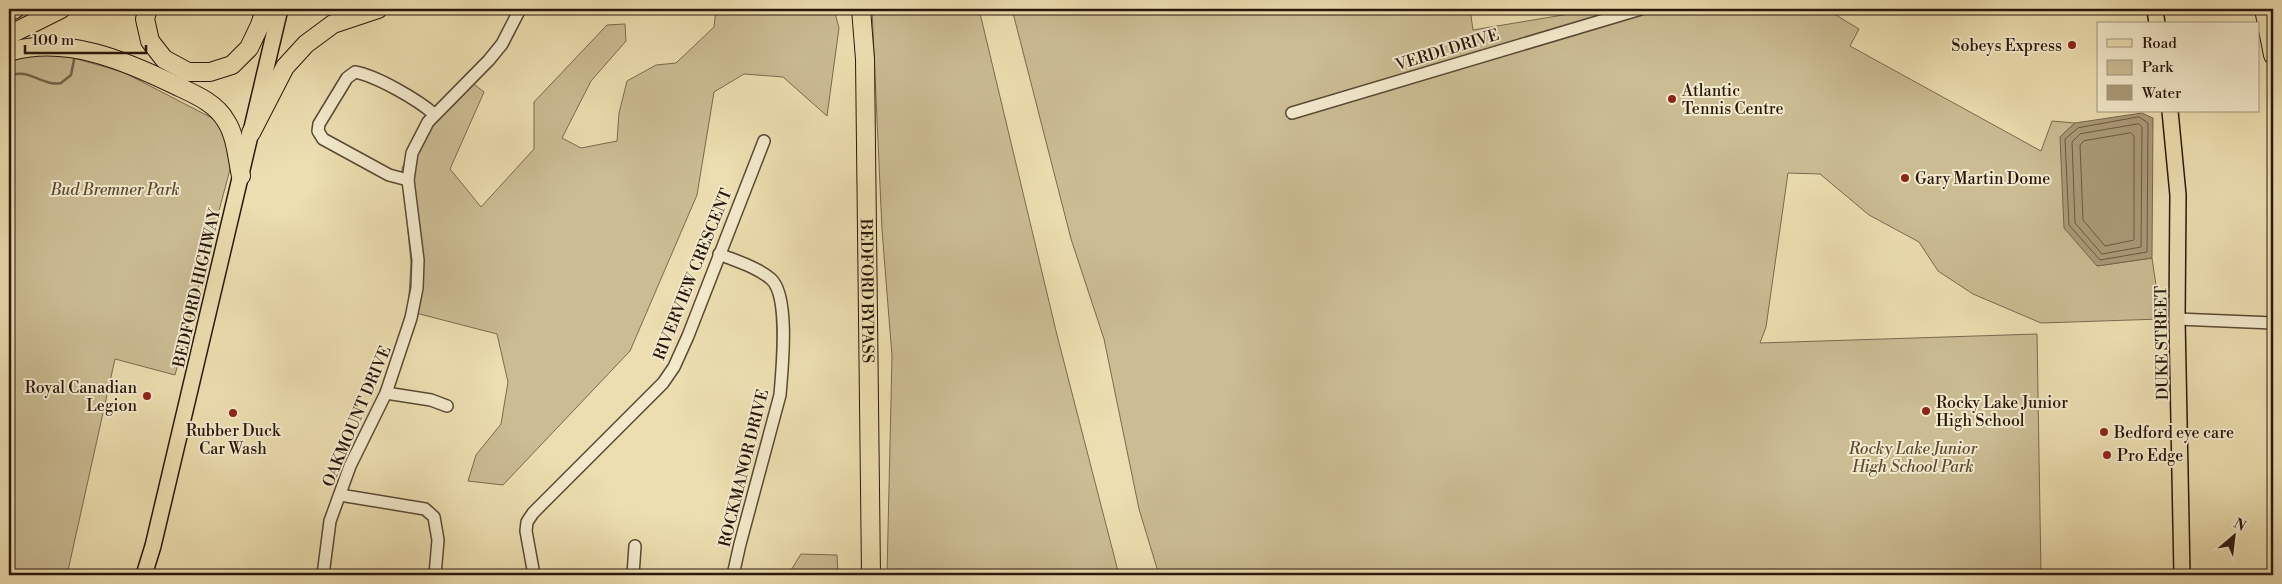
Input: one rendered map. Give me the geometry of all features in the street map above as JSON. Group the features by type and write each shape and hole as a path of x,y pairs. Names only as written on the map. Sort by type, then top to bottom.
{"highway":[{"path":"9,12 15,9"},
{"path":"9,35 61,9"},
{"path":"148,9 145,19 150,41 164,59 188,72 210,72 232,66 249,48 265,9"},
{"path":"251,133 285,67 306,44 333,24 378,9"},
{"name":"BEDFORD BYPASS","path":"851,9 860,332 862,575"},
{"name":"BEDFORD BYPASS","path":"860,9 865,69 872,575"},
{"path":"2264,9 2273,56"},
{"path":"9,52 18,49 51,47 89,51 129,63 198,96 216,108 226,121 234,141 241,176"}],"main road":[{"name":"BEDFORD HIGHWAY","path":"144,575 153,546 280,9"},
{"name":"DUKE STREET","path":"2170,112 2178,195 2177,319 2182,575"}],"street":[{"name":"OAKMOUNT DRIVE","path":"323,575 330,522 350,466 386,393 405,339 417,288 416,235 408,180 412,152 434,114 489,60 502,44 520,9"},
{"name":"VERDI DRIVE","path":"1292,112 1641,9"},
{"path":"408,180 389,175 323,139 318,131 319,124 347,78 356,72 365,74 414,100 434,114"},
{"name":"RIVERVIEW CRESCENT","path":"534,575 526,531 527,522 533,513 568,477 663,383 674,367 688,336 764,141"},
{"name":"ROCKMANOR DRIVE","path":"719,254 760,272 771,279 778,287 782,303 780,395 733,575"},
{"path":"2177,319 2273,324"},
{"path":"386,393 431,400 448,406"},
{"path":"340,495 425,509 434,517 438,533 435,575"},
{"path":"633,575 635,546"}],"green space":[{"path":"716,9 834,9 839,28 827,116 783,77 744,74 714,92 697,195 630,351 503,485 468,481 476,455 501,424 508,382 497,334 408,311 411,263 402,168 426,121 466,78 484,92 450,169 481,207 534,149 534,102 607,25 625,24 626,41 591,81 562,138 581,148 617,141 619,113 627,81 656,65 676,63 714,27"},
{"path":"872,9 979,9 1057,335 1119,575 887,575 892,356 882,230"},
{"name":"Rocky Lake Junior High School Park","path":"1012,9 1470,9 1473,30 1599,9 1826,9 1859,29 1850,46 2041,151 2052,121 2075,123 2060,137 2097,266 2152,258 2161,319 2041,323 1973,294 1938,271 1919,242 1869,215 1820,174 1788,173 1766,327 1760,343 2037,334 2041,575 1159,575 1139,509 1104,339 1071,239"},
{"name":"Bud Bremner Park","path":"59,54 123,72 214,119 226,137 232,162 175,375 115,359 67,575 9,575 9,58"},
{"path":"801,554 837,555 838,575 788,575"}],"water":[{"path":"2142,113 2153,118 2152,258 2097,266 2064,228 2060,137 2075,123"}],"waterway":[{"path":"9,76 22,74 48,82 61,83 71,75 74,60"}],"place":[{"name":"Sobeys Express","path":"2072,45"},
{"name":"Atlantic Tennis Centre","path":"1672,99"},
{"name":"Gary Martin Dome","path":"1905,178"},
{"name":"Royal Canadian Legion","path":"147,396"},
{"name":"Rocky Lake Junior High School","path":"1926,411"},
{"name":"Rubber Duck Car Wash","path":"233,413"},
{"name":"Bedford eye care","path":"2104,432"},
{"name":"Pro Edge","path":"2107,455"}]}
